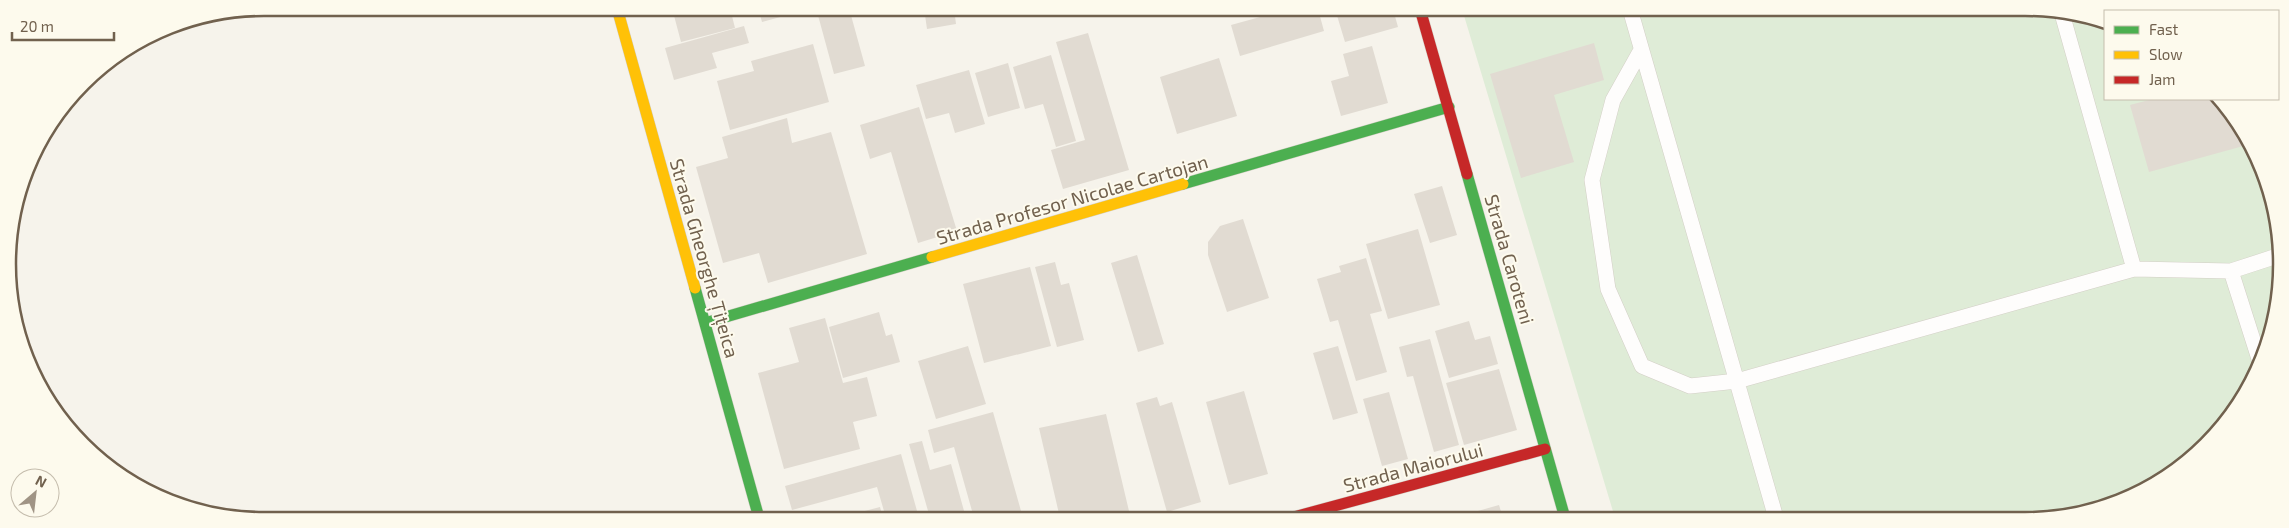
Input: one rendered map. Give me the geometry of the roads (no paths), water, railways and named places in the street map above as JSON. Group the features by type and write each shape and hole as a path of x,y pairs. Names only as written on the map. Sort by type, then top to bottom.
{"street":[{"name":"Strada Gheorghe Țițeica","path":"619,16 757,512"},
{"name":"Strada Caroteni","path":"1422,16 1563,512"},
{"name":"Strada Profesor Nicolae Cartojan","path":"705,323 1448,107"},
{"name":"Strada Maiorului","path":"1312,512 1545,449"}],"lane":[{"path":"1632,16 1774,512"},
{"path":"2064,19 2134,269"},
{"path":"1642,50 1613,100 1592,180 1608,289 1642,366 1690,386 1737,382 2134,269 2232,270 2273,257"},
{"path":"2232,270 2257,352"}]}
